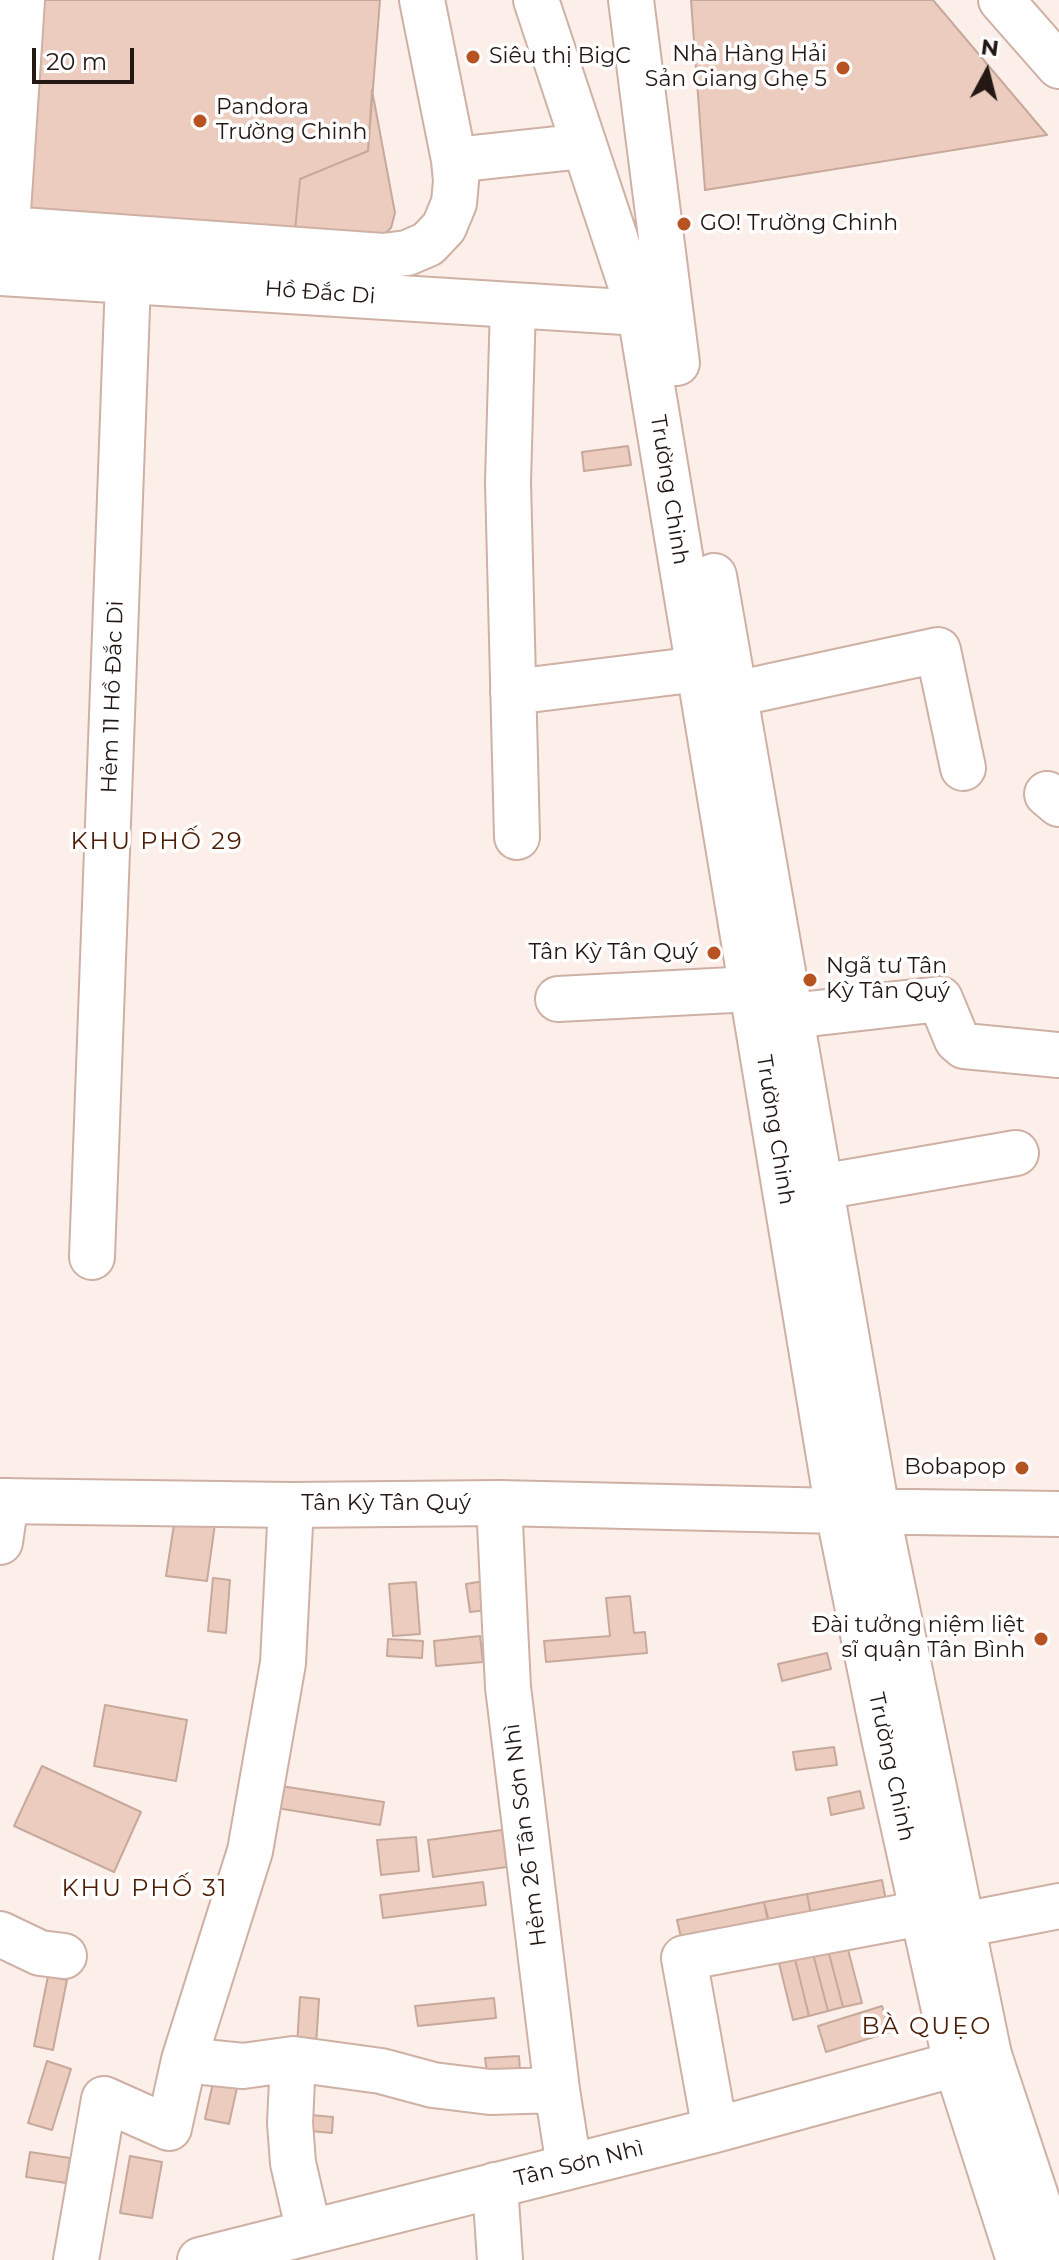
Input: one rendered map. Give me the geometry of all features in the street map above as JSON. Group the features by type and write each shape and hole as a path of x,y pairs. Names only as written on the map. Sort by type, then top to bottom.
{"main road":[{"path":"2,273 22,0"},
{"path":"7,229 319,272 407,253 428,244 444,227 454,203 456,181 422,0"},
{"name":"Trường Chinh","path":"536,0 640,313 752,989 942,1919 1019,2260"},
{"name":"Trường Chinh","path":"631,0 674,344 821,1187 858,1511"},
{"path":"1001,0 1059,66"},
{"path":"1036,0 1059,27"},
{"path":"454,160 584,146"},
{"name":"Hồ Đắc Di","path":"2,273 128,281 319,272 513,305 640,313"},
{"name":"Hẻm 11 Hồ Đắc Di","path":"92,1257 128,281"},
{"path":"513,305 508,482 517,837"},
{"path":"735,694 938,650 963,768"},
{"path":"513,692 699,669"},
{"path":"558,999 752,989"},
{"path":"791,1016 940,999 957,1040 964,1046 1059,1055"},
{"path":"821,1187 1016,1153"},
{"name":"Tân Kỳ Tân Quý","path":"2,1515 291,1505 499,1503 1059,1514"},
{"name":"Hẻm 26 Tân Sơn Nhì","path":"499,1503 508,1687 569,2166"},
{"path":"76,2260 104,2099 169,2128 184,2060 250,1851 283,1663 291,1505"},
{"path":"715,2130 684,1958 942,1919 1059,1906"},
{"path":"0,1934 40,1953 64,1956"},
{"path":"184,2060 243,2066 293,2059 381,2071 433,2085 476,2090 557,2090"},
{"path":"293,2059 290,2123 293,2163 309,2232"},
{"name":"Trường Chinh","path":"972,2059 1057,2260"},
{"name":"Tân Sơn Nhì","path":"200,2260 715,2130 972,2059"},
{"path":"495,2185 500,2260"}],"building":[{"name":"Pandora Trường Chinh","path":"38,0 380,0 368,151 300,179 295,231 23,212"},
{"name":"Nhà Hàng Hải Sản Giang Ghẹ 5","path":"691,0 933,0 1047,135 705,190"},
{"path":"372,90 395,213 391,228 382,236 295,231 300,179 368,151"},
{"path":"628,446 631,465 584,471 582,452"},
{"path":"175,1518 215,1524 207,1581 166,1576"},
{"path":"213,1578 230,1580 226,1633 208,1631"},
{"path":"484,1581 488,1610 470,1612 466,1584"},
{"path":"416,1582 420,1634 393,1636 389,1584"},
{"path":"630,1596 634,1633 645,1632 647,1653 546,1662 544,1641 610,1636 606,1598"},
{"path":"480,1636 483,1662 436,1666 434,1641"},
{"path":"388,1639 423,1641 422,1658 387,1656"},
{"path":"827,1653 831,1669 782,1681 778,1664"},
{"path":"105,1705 187,1720 176,1781 94,1766"},
{"path":"834,1747 837,1765 796,1770 793,1752"},
{"path":"42,1766 141,1812 114,1872 14,1826"},
{"path":"281,1786 384,1802 380,1825 277,1808"},
{"path":"860,1791 864,1808 831,1815 828,1798"},
{"path":"502,1830 507,1867 433,1877 428,1840"},
{"path":"416,1837 419,1871 381,1875 377,1840"},
{"path":"882,1880 888,1911 814,1930 807,1894"},
{"path":"483,1882 486,1905 383,1918 380,1895"},
{"path":"807,1894 814,1930 774,1941 764,1902"},
{"path":"764,1902 771,1937 685,1955 677,1920"},
{"path":"846,1942 862,2003 843,2007 827,1946"},
{"path":"827,1946 843,2007 828,2011 812,1950"},
{"path":"812,1950 828,2011 809,2016 794,1955"},
{"path":"794,1955 809,2016 793,2020 778,1959"},
{"path":"48,1976 67,1980 53,2050 34,2046"},
{"path":"300,1997 319,1999 316,2046 297,2045"},
{"path":"494,1998 496,2018 418,2026 415,2006"},
{"path":"882,2006 890,2032 826,2052 818,2026"},
{"path":"519,2056 521,2085 489,2086 485,2058"},
{"path":"47,2061 71,2069 52,2130 28,2123"},
{"path":"214,2078 238,2083 229,2124 205,2119"},
{"path":"300,2114 333,2117 332,2133 299,2130"},
{"path":"30,2152 70,2158 66,2183 26,2177"},
{"path":"130,2156 162,2162 152,2218 120,2213"}],"place":[{"name":"Siêu thị BigC","path":"473,57"},
{"name":"Nhà Hàng Hải Sản Giang Ghẹ 5","path":"843,68"},
{"name":"Pandora Trường Chinh","path":"200,121"},
{"name":"GO! Trường Chinh","path":"684,224"},
{"name":"Tân Kỳ Tân Quý","path":"714,953"},
{"name":"Ngã tư Tân Kỳ Tân Quý","path":"810,980"},
{"name":"Bobapop","path":"1022,1468"},
{"name":"Đài tưởng niệm liệt sĩ quận Tân Bình","path":"1041,1639"}],"district":[{"name":"KHU PHỐ 29","path":"157,842"},
{"name":"KHU PHỐ 31","path":"145,1889"},
{"name":"BÀ QUẸO","path":"927,2027"}]}
